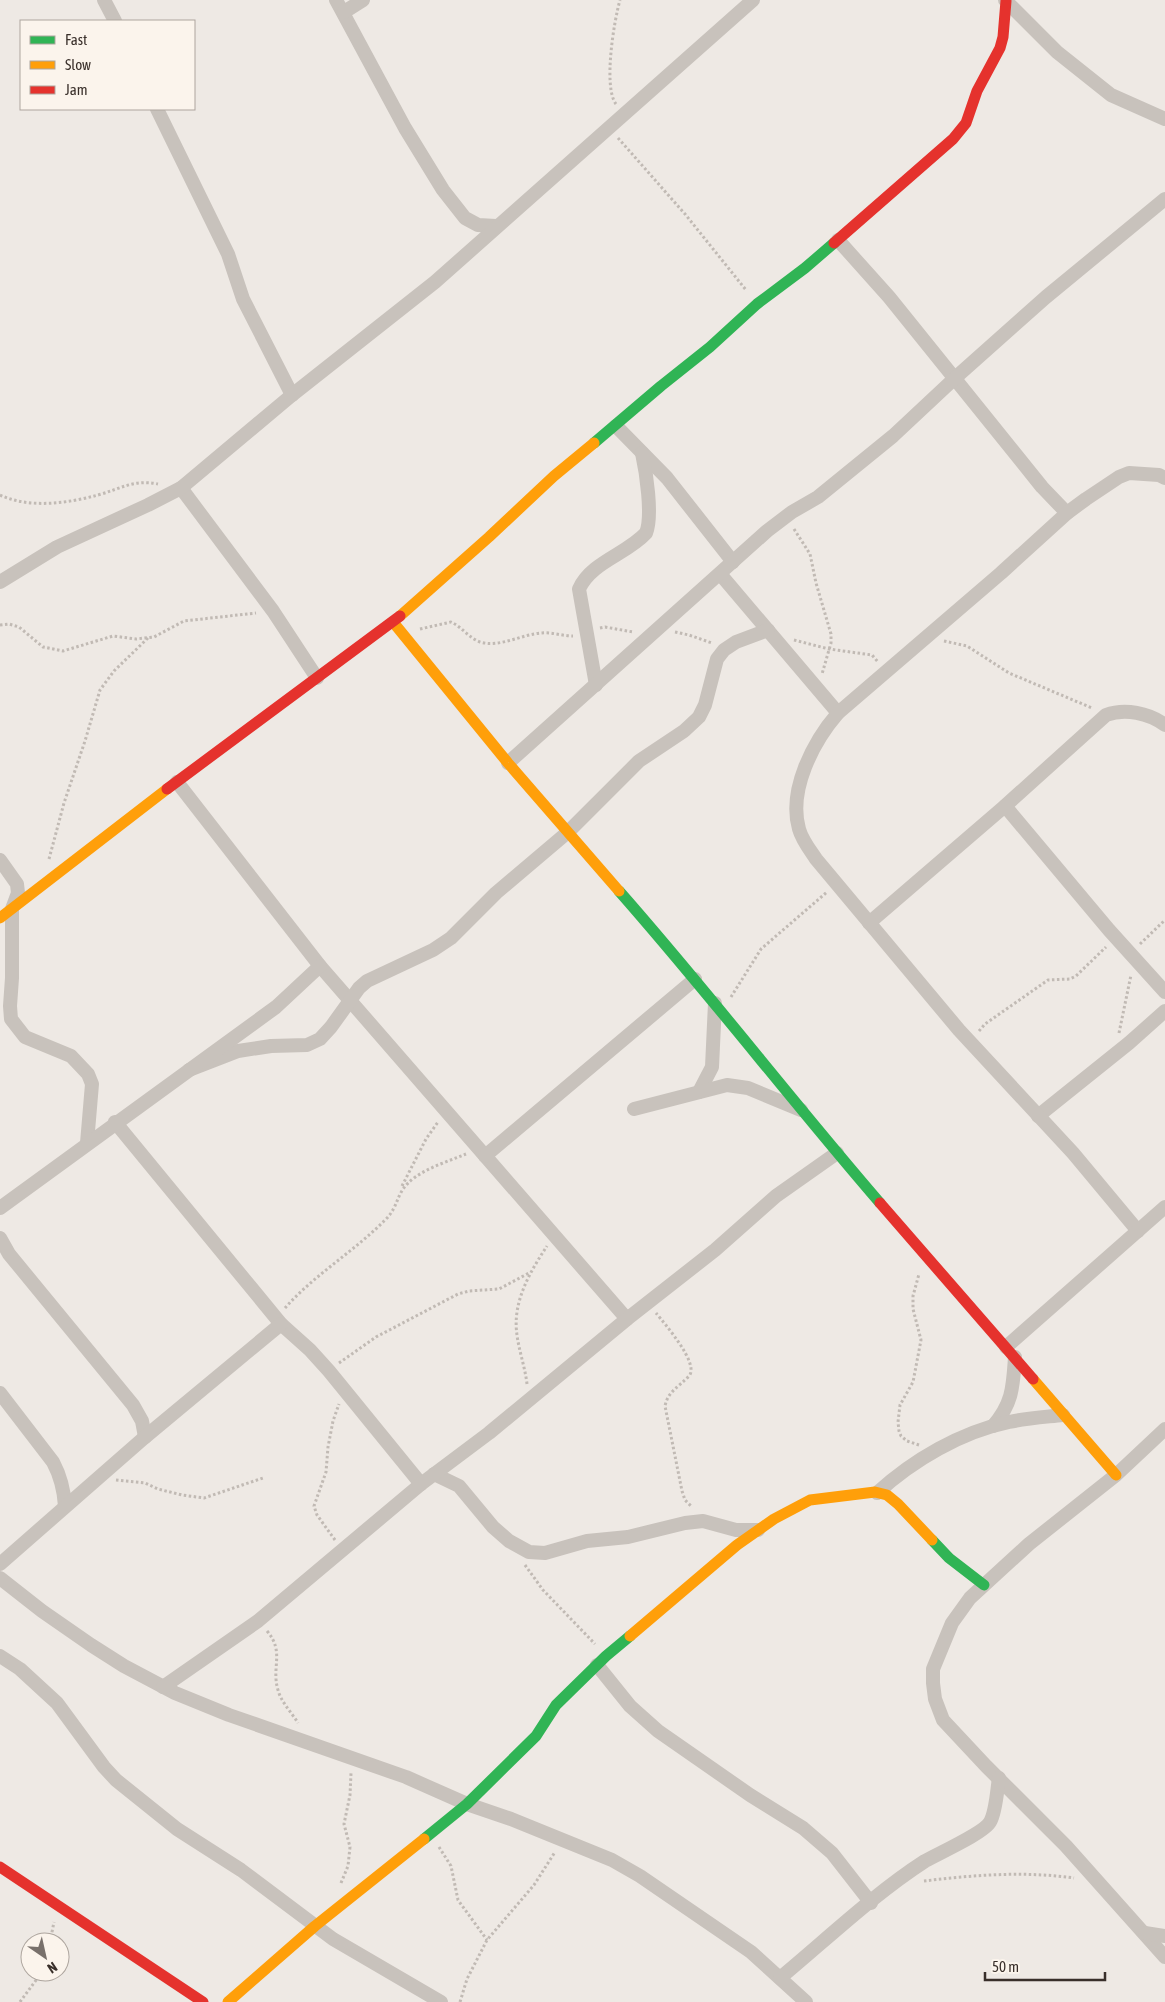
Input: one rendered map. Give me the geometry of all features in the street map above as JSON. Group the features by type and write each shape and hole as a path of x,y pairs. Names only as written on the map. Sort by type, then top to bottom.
{"street":[{"path":"104,0 114,20"},
{"path":"336,0 405,128 444,190 465,218 478,224 496,226"},
{"path":"344,12 362,0"},
{"path":"0,582 57,547 148,506 181,488 292,395 435,282 753,0"},
{"path":"1005,1 1057,52 1111,95 1165,119"},
{"path":"0,918 177,782 393,622 489,537 554,476 710,347 757,304 838,240 947,144 966,123 977,91 1000,48 1003,37 1005,1"},
{"path":"157,110 228,254 243,299 292,395"},
{"path":"508,764 721,574 732,562 784,518 818,497 893,436 1046,297 1165,199"},
{"path":"838,240 889,297 1042,487 1067,513"},
{"path":"616,426 666,478 732,562"},
{"path":"596,685 580,595 582,583 593,571 643,537 648,528 646,472 642,453"},
{"path":"1138,1231 1073,1153 973,1045 816,859 800,832 796,814 805,766 823,730 838,714 1001,573 1067,513 1119,477 1129,473 1159,475 1165,478"},
{"path":"181,488 273,611 317,678"},
{"path":"721,574 838,714"},
{"path":"393,622 508,764 695,979 837,1153 1116,1475"},
{"path":"189,1070 238,1051 271,1046 307,1045 320,1039 359,988 375,976 433,950 451,938 496,893 568,832 639,761 684,731 698,718 705,705 717,659 724,650 733,644 771,634"},
{"path":"869,923 1006,806 1106,715 1119,712 1141,714 1165,724"},
{"path":"177,782 320,966 626,1318"},
{"path":"1006,806 1165,992"},
{"path":"0,860 17,884 18,893 12,909 11,1019 25,1037 70,1056 88,1074 92,1084 87,1143"},
{"path":"0,1208 115,1122 276,1007 320,966"},
{"path":"482,1153 695,979"},
{"path":"699,1092 712,1067 718,1007"},
{"path":"1038,1116 1165,1011"},
{"path":"634,1109 727,1085 739,1086 804,1112"},
{"path":"115,1122 278,1321 310,1350 421,1484"},
{"path":"163,1687 258,1621 421,1484 489,1433 626,1318 715,1250 776,1196 837,1153"},
{"path":"993,1426 1008,1406 1012,1395 1010,1352 1165,1207"},
{"path":"0,1238 9,1254 133,1405 142,1421 145,1437"},
{"path":"0,1564 278,1321"},
{"path":"0,1393 53,1462 62,1481 65,1506"},
{"path":"877,1493 894,1478 956,1440 1010,1421 1063,1415"},
{"path":"1165,1429 1116,1475 1029,1544 965,1604 952,1623 933,1669 935,1698 943,1720 1066,1846 1165,1957"},
{"path":"434,1474 459,1486 508,1542 529,1552 545,1553 569,1545 628,1537 685,1523 703,1521 736,1530 758,1530"},
{"path":"228,2002 341,1904 467,1804 536,1736 556,1705 601,1660 737,1545 774,1519 810,1500 877,1493 887,1495 898,1504 949,1558 984,1585"},
{"path":"0,1578 75,1635 124,1666 163,1687 229,1715 406,1777 467,1804 564,1839 612,1860 640,1876 743,1946 806,2002"},
{"path":"0,1656 38,1684 63,1709 104,1767 116,1780 177,1828 241,1870 315,1926 378,1967 441,2002"},
{"path":"601,1660 630,1706 658,1731 750,1795 802,1828 832,1853 871,1903"},
{"path":"780,1978 895,1882 926,1861 953,1845 977,1834 987,1826 992,1816 999,1778"},
{"path":"0,1867 188,1997 204,2002"},
{"path":"1145,1933 1165,1936"}],"path":[{"path":"620,0 608,76 612,99 624,114"},
{"path":"608,129 685,214 757,304"},
{"path":"0,495 36,503 68,501 100,494 126,484 154,483 181,488"},
{"path":"784,518 796,531 810,554 816,583 831,634 829,649 817,689"},
{"path":"0,625 9,624 19,627 39,644 54,650 63,651 113,636 136,639 148,637 160,634 184,621 273,611"},
{"path":"400,632 451,622 483,643 499,642 550,632 576,636 605,626 652,635 681,632 715,644 733,644"},
{"path":"771,634 829,649 872,655 884,674"},
{"path":"44,884 62,811 100,690 114,671 148,637"},
{"path":"924,640 952,642 967,646 1009,673 1106,715"},
{"path":"718,1007 761,949 837,884"},
{"path":"1114,1055 1130,953 1165,920"},
{"path":"973,1045 985,1024 1048,980 1070,979 1076,976 1106,946 1114,944 1130,953"},
{"path":"278,1321 294,1298 321,1274 353,1251 392,1213 400,1190 426,1139 447,1112"},
{"path":"400,1190 416,1176 432,1168 482,1153"},
{"path":"529,1399 516,1320 520,1298 529,1273 554,1235"},
{"path":"926,1255 913,1296 913,1309 921,1340 913,1382 900,1405 898,1431 907,1441 936,1452"},
{"path":"328,1371 376,1337 458,1294 469,1291 499,1289 529,1273"},
{"path":"648,1302 687,1356 692,1369 690,1375 667,1398 665,1406 685,1500 710,1522"},
{"path":"342,1550 317,1516 314,1506 326,1472 333,1421 344,1389"},
{"path":"96,1479 140,1482 182,1495 204,1498 263,1478"},
{"path":"518,1548 526,1566 543,1590 571,1617 601,1660"},
{"path":"258,1621 276,1644 277,1685 279,1693 310,1742"},
{"path":"341,1904 341,1882 348,1866 350,1847 344,1824 350,1795 352,1757"},
{"path":"430,1835 451,1866 458,1900 487,1940"},
{"path":"460,2002 467,1979 487,1940 534,1885 564,1839"},
{"path":"895,1882 988,1875 1059,1876 1097,1881"},
{"path":"20,2002 35,1982"}],"traffic: fast":[{"path":"594,443 710,347 757,304 805,268 834,243"},
{"path":"619,891 880,1203"},
{"path":"932,1540 949,1558 984,1585"},
{"path":"424,1839 467,1804 536,1736 556,1705 606,1656 630,1636"}],"traffic: slow":[{"path":"400,616 554,476 594,443"},
{"path":"393,622 508,763 619,891"},
{"path":"0,918 167,789"},
{"path":"1033,1379 1116,1475"},
{"path":"630,1636 737,1545 774,1519 810,1500 875,1492 887,1495 932,1540"},
{"path":"228,2002 315,1926 424,1839"}],"traffic: jam":[{"path":"834,243 953,139 966,123 977,91 1000,48 1003,37 1006,1"},
{"path":"167,789 400,616"},
{"path":"880,1203 1033,1379"},
{"path":"0,1867 203,2002"}]}
